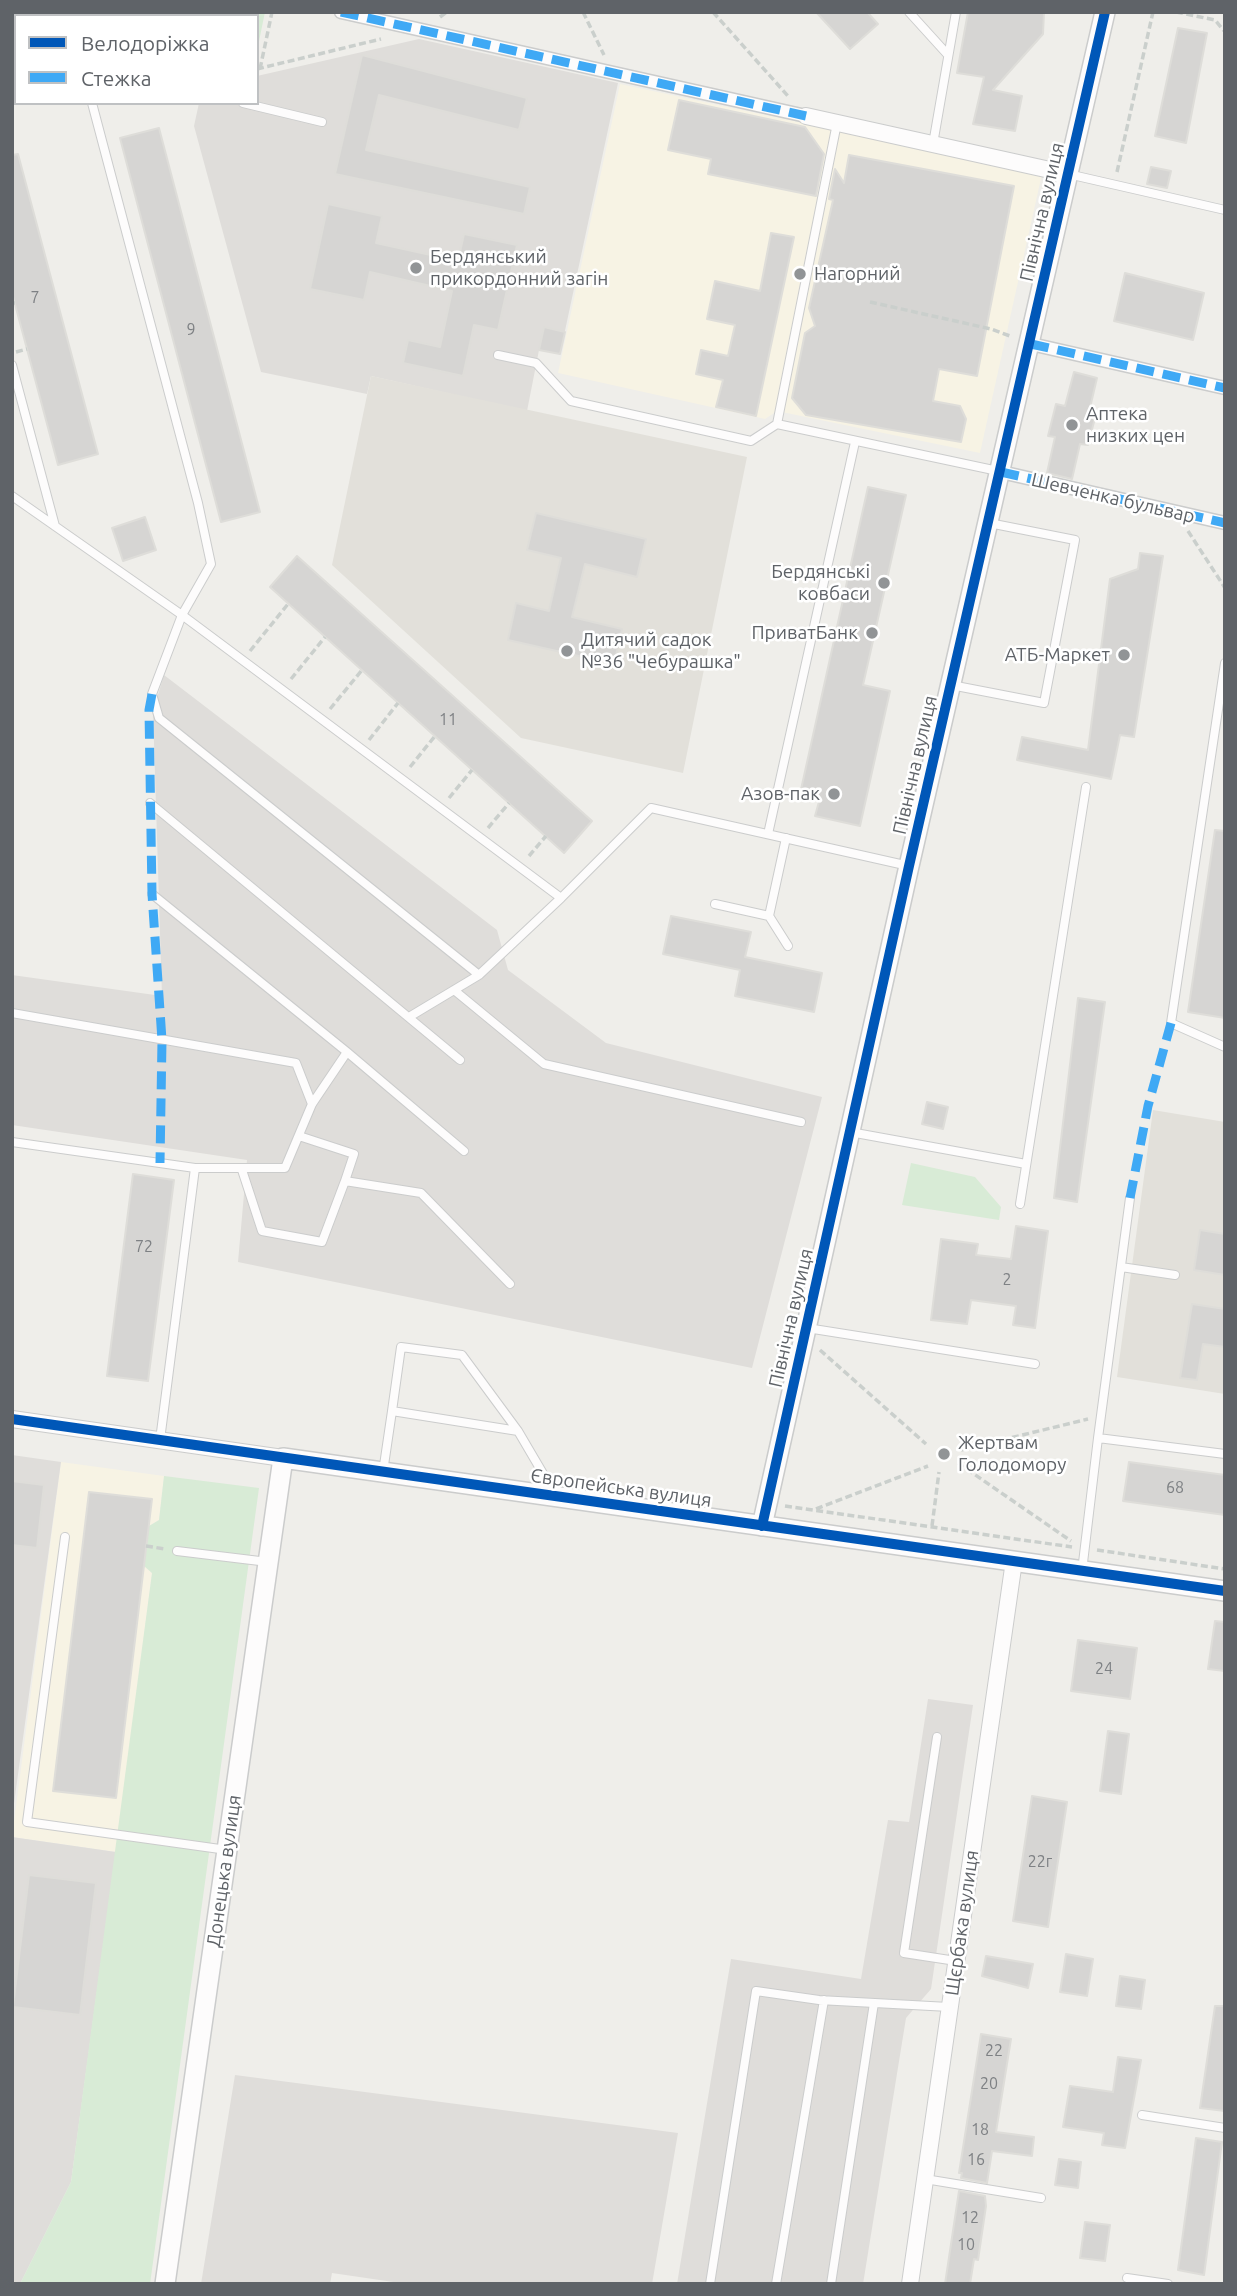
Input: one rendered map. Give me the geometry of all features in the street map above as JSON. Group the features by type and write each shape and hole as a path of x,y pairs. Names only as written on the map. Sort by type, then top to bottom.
{"street":[{"path":"341,12 1068,174"},
{"name":"Північна вулиця","path":"762,1526 909,866 1031,344 1105,12"},
{"path":"1031,344 1225,388"},
{"name":"Шевченка бульвар","path":"1001,472 1225,523"},
{"name":"Європейська вулиця","path":"12,1419 1225,1591"},
{"name":"Донецька вулиця","path":"165,2284 283,1458"},
{"name":"Щєрбака вулиця","path":"910,2284 1014,1562"}],"lane":[{"path":"909,12 948,55"},
{"path":"933,144 956,12"},
{"path":"93,105 198,503 211,564 182,615 152,694 159,718 480,975"},
{"path":"251,105 323,122"},
{"path":"498,355 537,363 571,401 751,441 777,424 836,122"},
{"path":"1068,174 1225,210"},
{"path":"12,365 55,526"},
{"path":"777,424 1001,472"},
{"path":"768,834 855,442"},
{"path":"12,496 182,615 561,898"},
{"path":"951,685 1044,703 1075,540 989,523"},
{"path":"1225,663 1171,1023 1225,1047"},
{"path":"1020,1204 1086,786"},
{"path":"150,803 460,1060"},
{"path":"409,1017 480,975 651,808 909,866"},
{"path":"786,838 769,916 788,946"},
{"path":"152,894 464,1151"},
{"path":"715,904 769,916"},
{"path":"454,990 544,1064 801,1122"},
{"path":"12,1013 296,1063 312,1104"},
{"path":"12,1142 195,1168 285,1168 312,1104 347,1052"},
{"path":"850,1132 1026,1164"},
{"path":"242,1170 262,1231 322,1242 354,1154 299,1136"},
{"path":"160,1440 195,1168"},
{"path":"345,1181 421,1193 510,1284"},
{"path":"1082,1571 1130,1198"},
{"path":"1121,1267 1175,1275"},
{"path":"807,1328 1034,1364"},
{"path":"383,1472 401,1346 463,1355 518,1431 556,1497"},
{"path":"392,1411 518,1431"},
{"path":"1098,1438 1225,1454"},
{"path":"65,1537 27,1822 227,1850"},
{"path":"177,1551 268,1562"},
{"path":"937,1737 904,1953 956,1961"},
{"path":"710,2284 756,1991 824,2000 949,2007"},
{"path":"776,2284 824,2000"},
{"path":"831,2284 874,2003"},
{"path":"1142,2115 1225,2128"},
{"path":"925,2179 1041,2197"},
{"path":"1127,2278 1168,2284"}],"path":[{"path":"272,12 259,69 419,29"},
{"path":"583,12 612,72"},
{"path":"713,12 806,116"},
{"path":"1115,185 1153,12"},
{"path":"1176,12 1214,20 1224,32"},
{"path":"870,302 991,329 1031,344"},
{"path":"1177,512 1225,588"},
{"path":"243,660 288,604"},
{"path":"282,690 325,637"},
{"path":"322,720 362,670"},
{"path":"361,749 398,703"},
{"path":"401,779 435,737"},
{"path":"440,808 472,769"},
{"path":"480,838 509,803"},
{"path":"520,867 546,836"},
{"path":"819,1350 926,1444"},
{"path":"961,1450 1101,1416"},
{"path":"958,1463 1086,1550 1225,1569"},
{"path":"815,1510 928,1465"},
{"path":"932,1527 939,1472"},
{"path":"785,1506 1073,1547"}],"shaded area":[{"path":"419,39 618,83 560,354 539,350 527,411 371,376 367,394 261,372 194,126 199,105 259,105 259,76"},
{"name":"Нагорний","path":"620,84 1042,174 980,453 777,411 765,419 558,373"},
{"name":"Дитячий садок №36 \"Чебурашка\"","path":"371,376 747,457 683,773 521,738 332,565"},
{"path":"164,675 497,930 508,970 606,1043 822,1097 752,1368 238,1262 247,1160 12,1125 12,975 162,996 153,711"},
{"path":"1153,1110 1225,1122 1225,1394 1117,1377"},
{"path":"12,1455 61,1462 12,1818"},
{"path":"61,1462 164,1476 159,1520 149,1526 144,1566 152,1573 116,1852 12,1837"},
{"path":"928,1699 973,1705 931,1989 906,2018 863,2284 677,2284 731,1959 861,1979 888,1820 909,1822"},
{"path":"12,1837 116,1852 71,2182 20,2284 12,2284"},
{"path":"235,2075 678,2133 652,2284 407,2284 332,2273 330,2284 201,2284"}],"green space":[{"path":"265,12 259,41 259,14 218,14"},
{"path":"911,1163 975,1177 1001,1207 999,1220 902,1205"},
{"path":"164,1476 259,1488 150,2284 20,2284 71,2182 152,1573 144,1566 149,1526 159,1520"}],"building":[{"path":"816,12 867,12 878,24 850,49"},
{"path":"968,12 1044,12 1043,34 993,90 1022,96 1015,131 973,124 984,77 957,73"},
{"path":"1178,28 1207,33 1186,143 1155,136"},
{"path":"362,55 527,98 519,130 379,95 366,150 530,187 524,214 335,174"},
{"path":"679,100 805,127 824,154 816,196 708,174 711,159 668,150"},
{"path":"159,128 260,512 221,522 120,138"},
{"path":"18,154 98,454 58,465 12,293 12,155"},
{"path":"849,155 1014,186 977,376 939,369 933,401 960,406 966,419 961,442 806,415 792,398 805,333 815,326 809,308 833,200 829,199 835,169 844,183"},
{"path":"1151,167 1171,171 1167,188 1147,184"},
{"path":"328,204 382,216 376,243 458,261 464,234 517,245 498,330 474,325 463,376 403,363 408,340 440,347 452,291 370,272 364,300 310,289"},
{"path":"771,233 794,237 756,416 716,407 723,380 696,374 701,350 728,356 735,325 707,319 715,281 760,291"},
{"path":"1125,273 1204,293 1193,340 1114,321"},
{"path":"544,327 565,332 560,354 539,350"},
{"path":"1074,372 1097,378 1089,412 1096,414 1088,445 1080,444 1072,479 1047,473 1055,437 1048,436 1056,404 1065,406"},
{"path":"868,487 906,495 863,685 890,691 860,826 815,816 820,798 800,794"},
{"path":"536,513 646,539 637,577 585,564 572,617 622,629 614,664 508,640 516,603 549,611 561,558 527,550"},
{"path":"145,517 156,550 123,561 112,528"},
{"name":"АТБ-Маркет","path":"1140,553 1163,556 1134,737 1120,735 1111,779 1017,760 1022,737 1088,750 1110,579 1138,569"},
{"path":"297,556 592,821 564,853 270,587"},
{"path":"1215,830 1225,831 1225,1018 1188,1012"},
{"path":"671,916 751,932 745,957 822,973 814,1012 735,996 740,970 663,954"},
{"path":"1078,998 1105,1002 1077,1202 1054,1198"},
{"path":"927,1102 948,1107 943,1129 922,1124"},
{"path":"133,1174 174,1180 148,1381 107,1376"},
{"path":"1016,1226 1048,1231 1035,1328 1013,1325 1016,1306 971,1300 967,1324 931,1320 941,1239 978,1244 976,1255 1011,1259"},
{"path":"1200,1230 1225,1234 1225,1275 1194,1270"},
{"path":"1192,1304 1225,1309 1225,1347 1203,1344 1197,1380 1180,1378"},
{"path":"1129,1462 1225,1475 1225,1515 1123,1501"},
{"path":"12,1481 44,1485 37,1548 12,1545"},
{"path":"89,1492 152,1499 116,1798 53,1791"},
{"path":"1215,1621 1225,1622 1225,1671 1208,1669"},
{"path":"1078,1640 1137,1648 1130,1699 1071,1691"},
{"path":"1108,1731 1129,1734 1121,1794 1100,1791"},
{"path":"1032,1796 1067,1802 1048,1927 1013,1921"},
{"path":"29,1875 96,1883 80,2015 13,2007"},
{"path":"1066,1954 1093,1959 1087,1996 1060,1992"},
{"path":"986,1956 1033,1964 1028,1988 982,1976"},
{"path":"1120,1976 1145,1980 1141,2009 1116,2006"},
{"path":"1215,2006 1225,2006 1225,2111 1200,2108"},
{"path":"981,2034 1011,2039 996,2132 1034,2137 1032,2156 992,2151 987,2183 961,2178 962,2173 959,2173"},
{"path":"1118,2057 1141,2060 1125,2148 1102,2145 1104,2133 1063,2127 1070,2086 1113,2092"},
{"path":"1196,2138 1222,2142 1204,2275 1178,2270"},
{"path":"1059,2159 1081,2162 1078,2188 1055,2185"},
{"path":"959,2191 985,2196 978,2260 974,2259 970,2284 945,2284"},
{"path":"1085,2222 1110,2225 1105,2261 1080,2258"}],"marked path":[{"path":"341,12 806,116"},
{"path":"1031,344 1225,388"},
{"path":"1001,472 1225,523"},
{"path":"152,694 149,710 152,894 162,1040 160,1163"},
{"path":"1130,1198 1148,1106 1171,1023"}],"cycle path":[{"path":"762,1526 909,866 1105,12"},
{"path":"12,1419 1225,1591"}],"place":[{"name":"Бердянський прикордонний загін","path":"416,268"},
{"name":"Нагорний","path":"800,274"},
{"name":"Аптека низких цен","path":"1072,425"},
{"name":"Бердянські ковбаси","path":"884,583"},
{"name":"ПриватБанк","path":"872,633"},
{"name":"Дитячий садок №36 \"Чебурашка\"","path":"567,651"},
{"name":"АТБ-Маркет","path":"1124,655"},
{"name":"Азов-пак","path":"834,794"},
{"name":"Жертвам Голодомору","path":"944,1454"}]}
